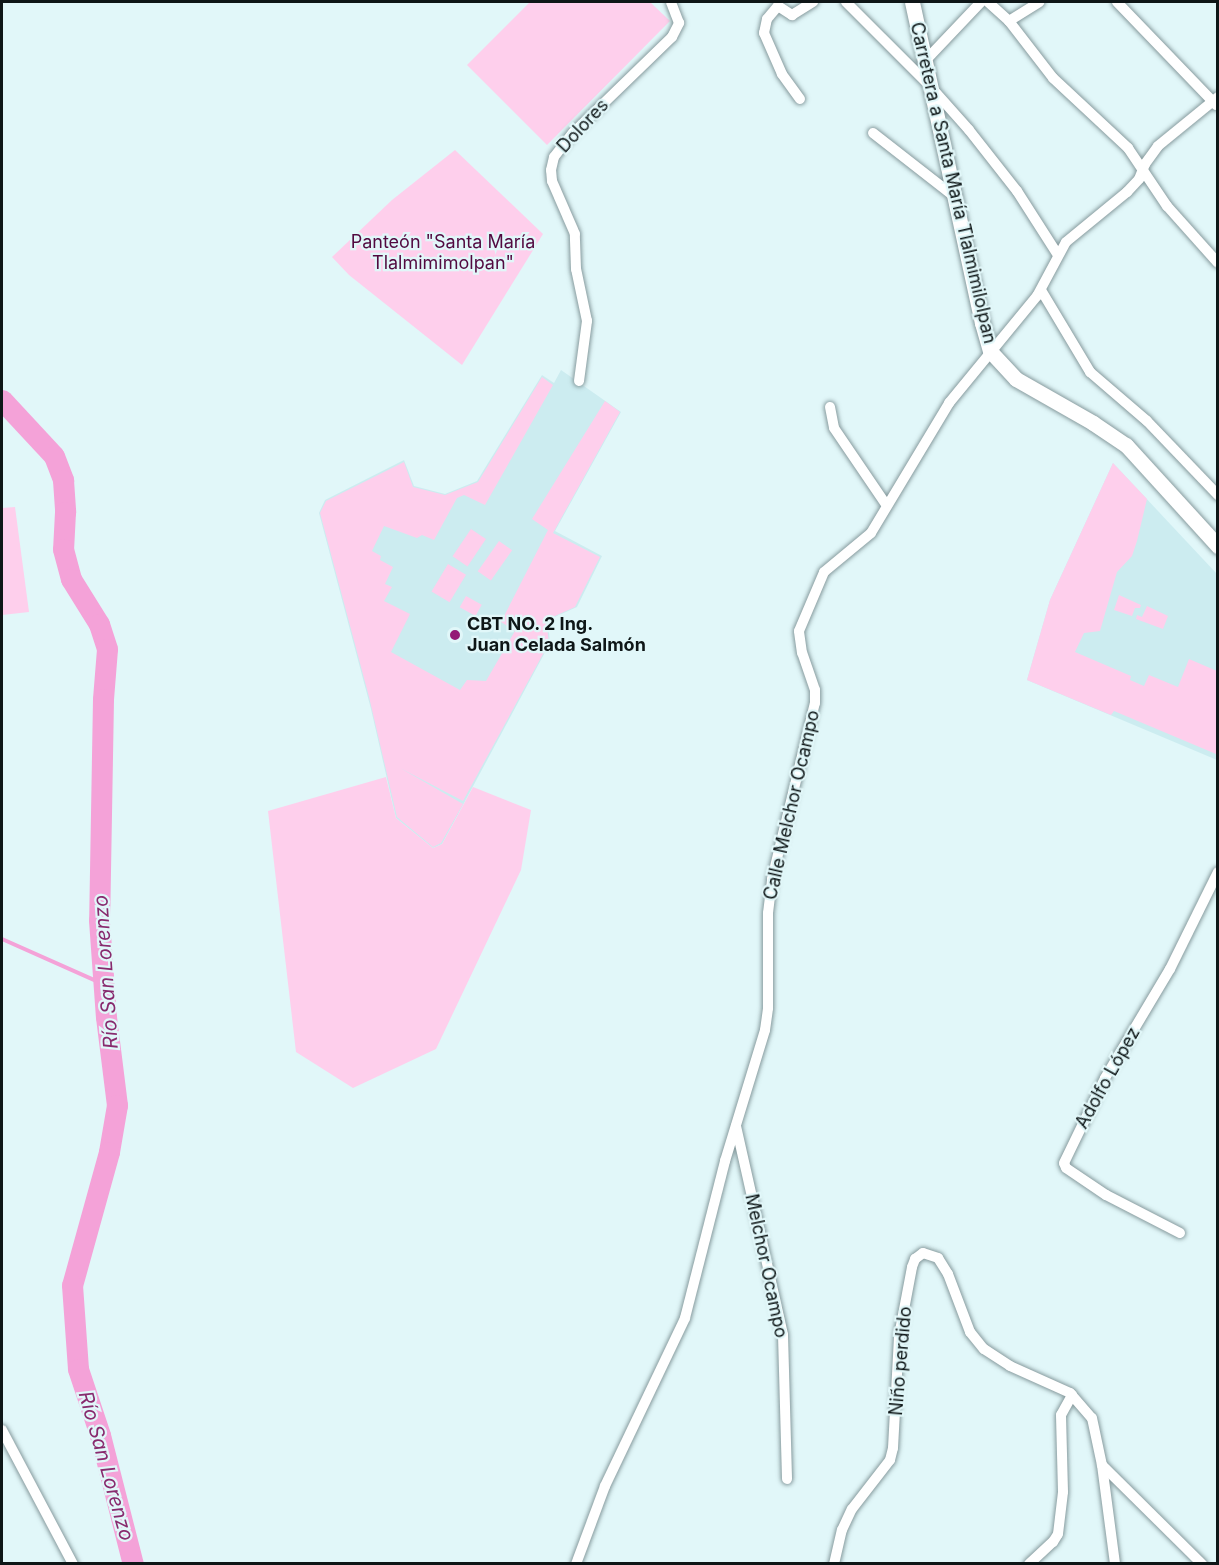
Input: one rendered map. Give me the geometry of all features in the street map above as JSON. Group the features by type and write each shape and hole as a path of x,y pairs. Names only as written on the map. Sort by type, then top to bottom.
{"main road":[{"name":"Carretera a Santa María Tlalmimilolpan","path":"912,2 990,351 1016,379 1101,428 1125,445 1218,546"}],"street":[{"name":"Dolores","path":"579,381 587,321 576,269 575,234 552,182 551,170 554,157 573,133 672,37 679,23 671,2"},
{"path":"800,99 782,74 764,33 767,19 778,6 792,15 813,2"},
{"path":"846,2 930,86 998,165 1037,220 1058,255"},
{"path":"925,61 981,2"},
{"path":"988,2 1009,21 1053,78 1128,148 1167,206 1218,263"},
{"path":"1009,21 1040,2"},
{"path":"1117,2 1216,102"},
{"name":"Calle Melchor Ocampo","path":"576,1563 605,1486 685,1318 736,1126 765,1030 768,1008 768,913 772,879 815,703 812,676 802,653 799,631 824,572 831,563 871,533 944,410 1041,290 1058,255 1076,232 1135,184 1158,146 1216,102"},
{"path":"873,133 955,197"},
{"path":"1041,290 1090,372 1147,421 1218,495"},
{"path":"830,408 834,428 887,506"},
{"name":"Adolfo López","path":"1180,1233 1106,1195 1066,1168 1064,1163 1105,1078 1170,969 1218,872"},
{"name":"Melchor Ocampo","path":"736,1126 783,1335 787,1479"},
{"name":"Niño perdido","path":"834,1563 842,1530 852,1509 890,1460 893,1448 899,1336 912,1267 919,1255 929,1253 938,1258 958,1295 970,1332 984,1349 1010,1366 1054,1384 1072,1395 1092,1418 1102,1465"},
{"path":"1029,1563 1053,1542 1058,1534 1064,1492 1061,1415 1072,1395"},
{"path":"2,1430 73,1563"},
{"path":"1102,1465 1115,1563"},
{"path":"1102,1465 1202,1563"}],"shaded area":[{"path":"561,370 621,412 555,531 602,556 577,607 548,620 550,643 442,844 433,848 396,818 371,709 319,513 325,500 404,460 414,486 445,494 477,481 542,375 554,383"},
{"path":"1113,463 1217,574 1217,760 1027,680 1050,600"}],"green space":[{"path":"530,2 650,2 670,21 547,145 467,65"},
{"name":"Panteón \"Santa María Tlalmimimolpan\"","path":"455,150 543,234 462,365 349,275 332,257 392,200"},
{"path":"542,377 553,385 485,505 464,495 457,498 434,540 422,535 417,538 384,526 372,551 381,556 380,560 393,567 385,584 392,587 384,601 410,614 391,652 460,690 467,680 486,681 515,631 501,622 548,530 532,519 605,401 620,412 553,533 600,557 575,607 546,620 549,643 463,801 400,768 463,804 441,843 433,847 397,817 369,697 320,513 326,501 404,462 413,487 445,495 478,482"},
{"path":"1113,463 1147,499 1132,556 1117,572 1100,631 1084,633 1075,652 1131,676 1130,680 1144,686 1149,675 1178,687 1189,659 1217,671 1216,754 1114,711 1111,715 1027,680 1050,600"},
{"path":"15,507 29,612 2,615 2,508"},
{"path":"471,529 486,539 467,566 453,556"},
{"path":"499,541 512,550 491,580 478,571"},
{"path":"448,564 466,575 450,602 432,591"},
{"path":"1119,595 1141,605 1140,608 1135,608 1132,616 1114,610"},
{"path":"466,596 482,605 475,616 460,607"},
{"path":"1147,606 1168,616 1163,629 1136,619 1137,615 1142,617"},
{"path":"386,777 396,818 433,848 442,844 473,787 531,810 521,870 436,1049 353,1088 296,1052 268,811"}],"waterway":[{"name":"Río San Lorenzo","path":"2,400 54,456 63,480 65,512 63,549 71,579 99,624 107,649 103,699 99,920 106,1017 117,1105 109,1152 72,1285 78,1369 100,1435 133,1564"},
{"path":"2,939 103,984"}],"place":[{"name":"CBT NO. 2 Ing. Juan Celada Salmón","path":"455,635"}]}
